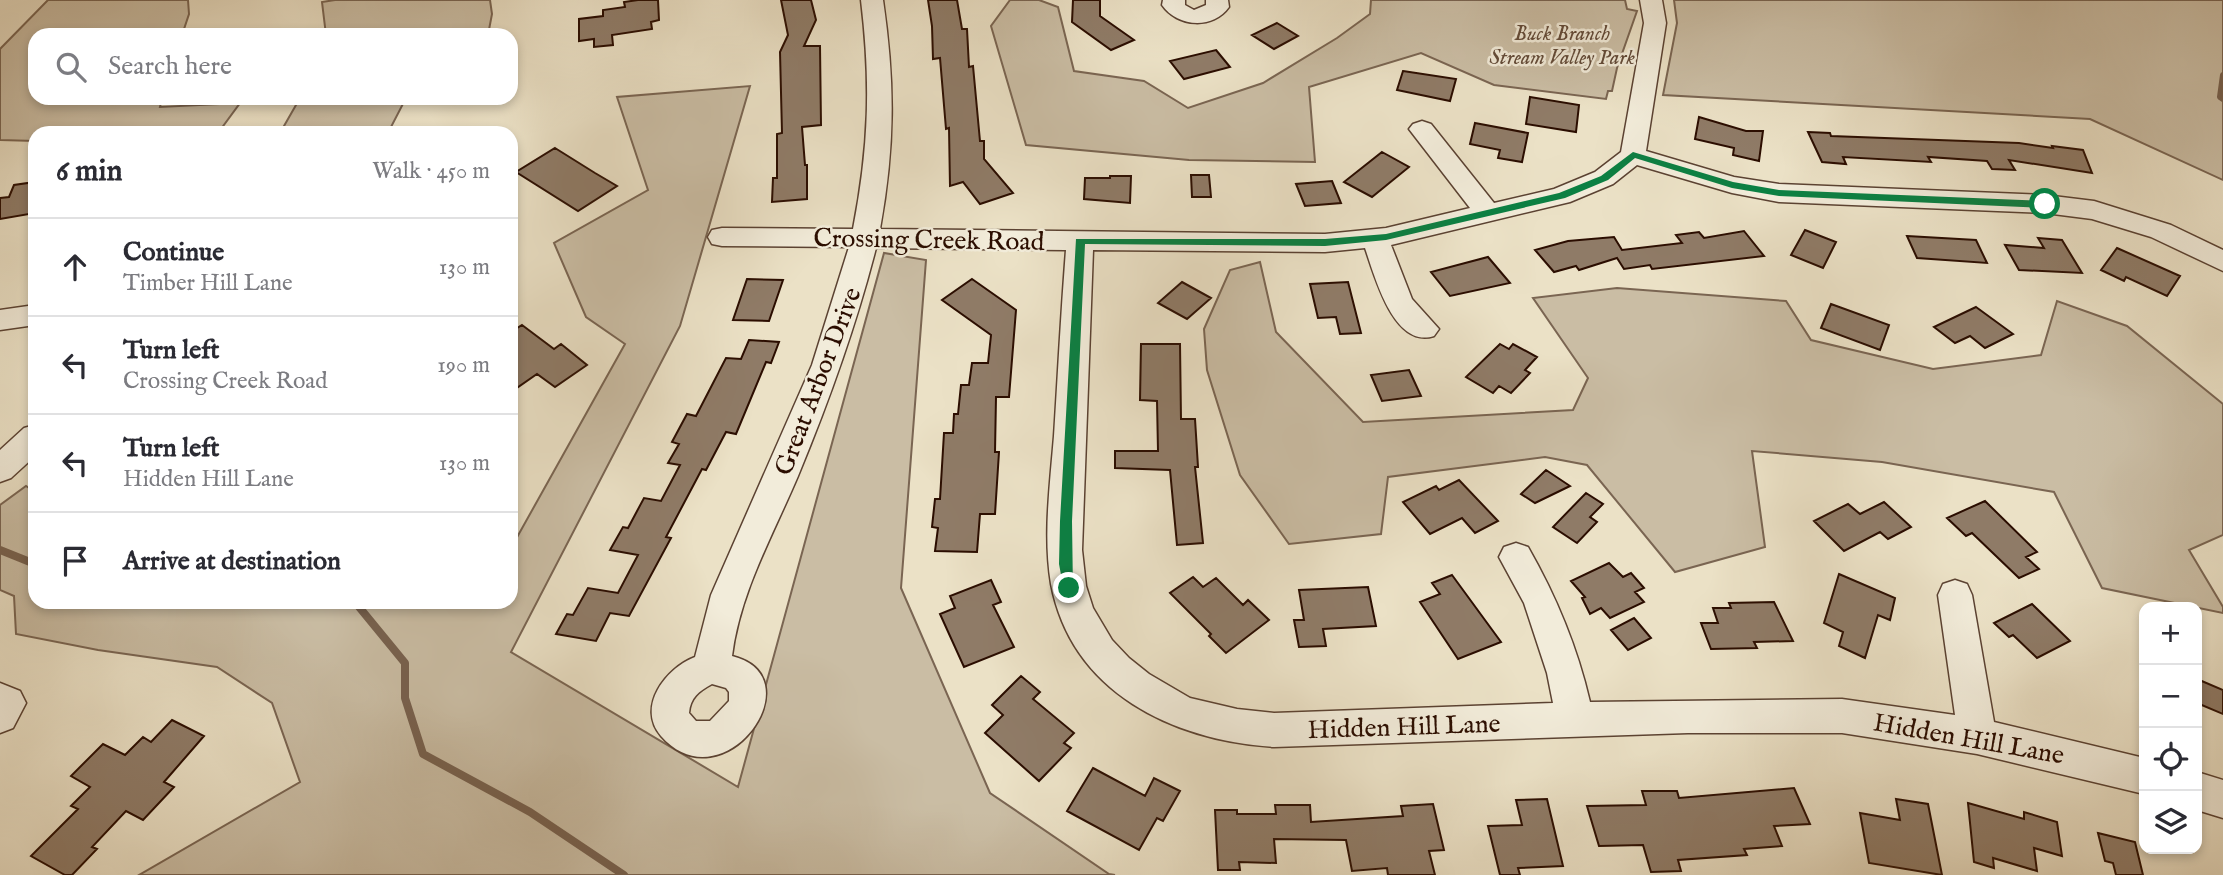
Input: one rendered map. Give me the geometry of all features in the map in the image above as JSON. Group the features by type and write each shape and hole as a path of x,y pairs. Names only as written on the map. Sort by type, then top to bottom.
{"street":[{"name":"Great Arbor Drive","path":"712,668 718,627 734,584 834,352 865,239 876,174 880,123 880,55 872,0"},
{"path":"1174,0 1173,5 1180,12 1194,16 1214,11 1218,7 1217,0"},
{"path":"1651,0 1656,23 1633,155 1732,185 1779,193 2045,204 2094,210 2161,231 2223,261"},
{"path":"1422,129 1488,214"},
{"name":"Crossing Creek Road","path":"722,237 1325,243 1375,239 1488,214 1584,187 1604,178 1633,155"},
{"path":"1375,239 1399,304 1424,330"},
{"name":"Hidden Hill Lane","path":"1080,241 1066,564 1076,611 1091,641 1141,689 1169,707 1200,719 1237,727 1274,730 1688,716 1842,716 1977,736 2139,775"},
{"path":"0,320 28,316"},
{"path":"0,469 28,443"},
{"path":"1516,557 1540,600 1564,673 1575,720"},
{"path":"1955,595 1977,736"},
{"path":"0,700 7,703 0,716"},
{"path":"2202,793 2223,799"}],"green space":[{"path":"48,0 188,0 189,14 184,28 28,28 28,105 239,105 223,126 28,126 28,141 0,140 0,49"},
{"path":"490,0 492,14 489,28 325,28 322,2"},
{"path":"1010,0 1039,0 1058,7 1074,71 1144,81 1188,108 1263,83 1337,38 1370,14 1371,0 1625,0 1627,9 1637,11 1612,91 1608,91 1606,99 1494,85 1421,53 1309,87 1315,162 1189,160 1026,145 991,26"},
{"name":"Buck Branch Stream Valley Park","path":"1674,0 2223,0 2223,180 2090,119 1663,95 1677,23"},
{"path":"750,86 680,326 511,652 738,787 884,253 926,260 901,588 990,793 1109,874 1115,875 139,875 300,782 272,703 217,667 98,650 16,634 14,596 0,590 0,505 26,486 28,487 28,609 518,609 518,535 625,344 586,317 554,243 648,190 617,97"},
{"path":"296,105 402,105 392,126 284,126"},
{"path":"1260,262 1276,332 1363,422 1573,410 1588,378 1533,298 1617,288 1786,301 1811,340 1933,369 2041,355 2057,301 2127,326 2223,404 2223,535 2189,550 2223,607 2223,613 2202,609 2202,602 2170,602 2102,588 2054,492 1882,462 1752,451 1765,547 1675,572 1587,465 1545,457 1388,477 1381,534 1289,544 1240,475 1207,370 1204,329 1230,270"}],"building":[{"path":"658,0 659,20 651,22 652,29 612,35 613,45 594,47 594,39 579,41 579,19 603,16 603,10 625,7 624,2"},
{"path":"781,0 811,0 816,20 804,46 820,46 821,125 802,127 807,165 807,199 772,202 773,178 777,178 777,134 782,133 780,52 788,35"},
{"path":"928,0 957,0 962,29 967,29 969,67 973,66 980,141 984,141 984,159 1013,193 980,204 963,182 950,186 949,128 946,129 940,58 933,59"},
{"path":"1073,0 1100,0 1100,16 1134,40 1111,50 1072,22"},
{"path":"1277,23 1298,36 1274,49 1252,35"},
{"path":"1216,50 1230,67 1184,79 1170,61"},
{"path":"1403,71 1456,79 1450,101 1397,90"},
{"path":"1530,97 1579,105 1576,132 1526,124"},
{"path":"1699,117 1746,131 1763,131 1759,161 1733,155 1734,148 1695,139"},
{"path":"1475,123 1528,133 1522,162 1498,158 1500,150 1470,144"},
{"path":"1808,132 1830,133 1831,136 2019,143 2083,150 2092,173 2009,160 2015,170 1992,169 1987,161 1928,157 1931,162 1843,157 1846,164 1822,162"},
{"path":"555,148 617,186 578,211 518,171"},
{"path":"1382,152 1409,167 1372,197 1344,182"},
{"path":"1191,175 1209,175 1211,197 1192,197"},
{"path":"1131,176 1130,203 1084,199 1085,178"},
{"path":"1332,181 1341,203 1305,206 1296,184"},
{"path":"28,183 28,214 0,219 0,198 9,197 14,185"},
{"path":"1805,230 1836,242 1823,268 1791,255"},
{"path":"1744,231 1764,256 1652,269 1650,265 1624,269 1617,258 1579,270 1576,266 1554,272 1535,250 1568,241 1614,237 1622,250 1682,243 1676,235 1699,232 1704,238"},
{"path":"1907,236 1976,240 1987,263 1917,258"},
{"path":"2038,238 2062,240 2082,273 2019,270 2005,245 2044,248"},
{"path":"2117,248 2180,276 2167,296 2126,277 2124,281 2101,270"},
{"path":"1488,257 1510,283 1450,296 1431,272"},
{"path":"747,279 783,280 769,321 733,320"},
{"path":"972,279 1016,310 1009,397 996,397 995,452 999,452 995,514 980,514 977,552 935,551 938,528 932,527 935,499 940,499 944,433 953,433 954,414 958,414 961,385 969,385 972,363 988,363 991,335 942,300"},
{"path":"1182,282 1211,298 1187,319 1158,303"},
{"path":"1348,282 1361,333 1340,334 1336,317 1318,318 1310,284"},
{"path":"1831,304 1889,325 1880,350 1821,328"},
{"path":"1976,307 2013,334 1985,348 1970,336 1955,343 1934,327"},
{"path":"522,325 554,349 561,344 587,365 555,387 537,374 518,387 518,328"},
{"path":"749,340 779,342 771,363 766,362 736,434 726,432 706,470 702,469 666,537 671,538 629,616 610,613 596,641 556,634 567,614 573,615 588,588 618,593 638,555 610,550 623,527 628,528 644,498 661,501 680,465 668,463 679,444 672,442 687,414 696,416 726,358 741,359"},
{"path":"1141,344 1180,344 1181,419 1195,419 1198,467 1195,467 1203,543 1177,545 1170,470 1115,468 1115,451 1158,451 1157,401 1140,400"},
{"path":"1500,344 1509,349 1513,344 1537,357 1525,370 1530,373 1511,393 1499,386 1493,393 1466,377"},
{"path":"1409,370 1421,396 1382,401 1371,375"},
{"path":"1546,470 1570,486 1535,503 1521,494"},
{"path":"1459,480 1498,521 1475,533 1462,518 1430,534 1403,502 1436,486 1439,490"},
{"path":"1586,493 1603,504 1590,517 1597,522 1577,543 1553,527"},
{"path":"1985,501 2037,552 2026,557 2039,569 2019,578 1972,533 1966,536 1947,518"},
{"path":"1884,502 1911,527 1888,539 1880,532 1844,551 1814,521 1848,504 1860,514"},
{"path":"1609,563 1623,577 1631,573 1644,588 1635,592 1644,602 1610,618 1601,608 1590,614 1582,598 1585,597 1571,581"},
{"path":"1839,574 1895,598 1890,620 1878,615 1865,658 1839,646 1843,632 1824,623"},
{"path":"1452,575 1501,642 1458,659 1420,602 1440,594 1432,583"},
{"path":"1193,577 1203,587 1216,578 1243,605 1248,600 1269,620 1226,653 1170,593"},
{"path":"991,580 1001,602 993,605 1014,647 964,667 940,614 955,608 950,596"},
{"path":"1368,587 1376,626 1323,629 1326,646 1299,647 1294,620 1304,620 1299,590"},
{"path":"1774,602 1793,641 1754,642 1757,648 1711,649 1701,623 1718,623 1713,608 1731,608 1729,603"},
{"path":"2032,604 2070,641 2037,658 2013,635 2009,637 1994,623"},
{"path":"1634,618 1651,638 1628,650 1611,630"},
{"path":"1021,676 1040,692 1033,699 1074,733 1064,743 1071,748 1039,781 985,733 1003,715 992,705"},
{"path":"2202,681 2223,690 2223,714 2202,705"},
{"path":"172,720 204,736 164,782 174,787 143,820 126,811 92,847 97,849 72,875 65,875 31,856 78,809 71,806 90,787 71,776 103,744 125,755 143,737 151,742"},
{"path":"1093,768 1145,796 1154,778 1180,791 1163,821 1157,818 1139,850 1067,811"},
{"path":"1794,788 1810,824 1774,826 1782,846 1744,849 1747,855 1678,860 1681,871 1651,872 1643,845 1599,846 1587,806 1646,805 1642,791 1677,791 1679,798"},
{"path":"1547,799 1563,866 1518,868 1520,875 1500,875 1488,826 1522,825 1516,800"},
{"path":"1896,799 1928,804 1942,875 1869,863 1860,813 1900,820"},
{"path":"1968,803 2024,819 2024,812 2057,822 2062,856 2034,848 2037,871 1993,858 1994,868 1974,862"},
{"path":"1433,804 1444,850 1429,851 1435,875 1388,875 1387,868 1352,871 1346,840 1274,839 1276,863 1239,862 1240,870 1218,870 1215,810 1237,810 1237,814 1276,814 1275,805 1310,805 1311,822 1403,816 1401,806"},
{"path":"2098,833 2135,842 2143,875 2116,875 2113,863 2105,861"}],"waterway":[{"path":"2223,75 2220,97 2223,99"},
{"path":"0,550 28,561"},
{"path":"361,609 405,663 405,698 423,754 530,812 624,875"}],"route":[{"path":"1069,588 1066,521 1080,241 1325,243 1375,239 1561,196 1604,178 1633,155 1693,175 1779,193 2045,204"}]}
